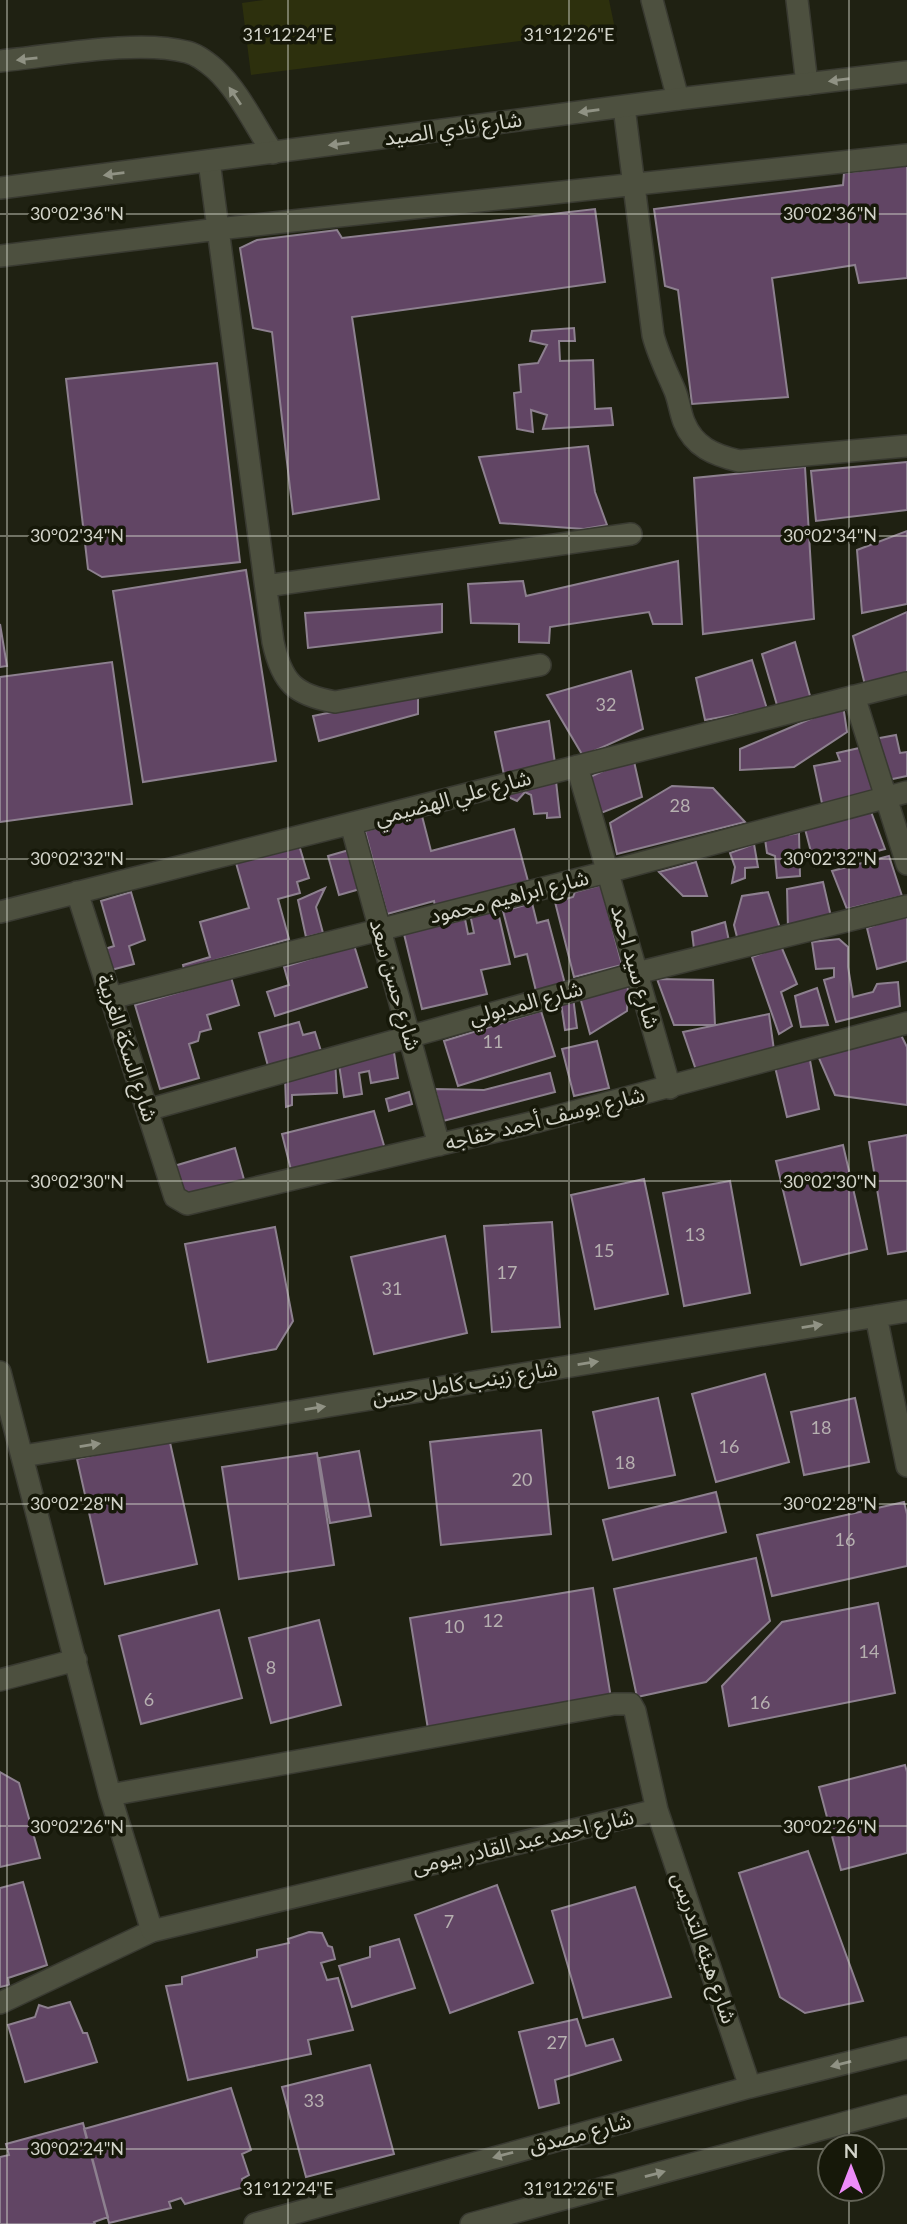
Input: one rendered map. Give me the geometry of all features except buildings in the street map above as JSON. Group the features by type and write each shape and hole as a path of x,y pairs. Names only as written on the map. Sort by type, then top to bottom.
{"street":[{"path":"652,0 678,99"},
{"path":"797,0 807,84"},
{"path":"0,61 125,48 156,47 190,53 215,69 273,153"},
{"name":"شارع نادي الصيد","path":"0,188 678,99 907,72"},
{"path":"624,107 653,335 684,422 696,442 716,456 739,461 907,446"},
{"path":"0,256 218,229 907,155"},
{"path":"209,161 278,666 292,685 312,698 335,702 540,665"},
{"path":"265,586 631,534"},
{"name":"شارع علي الهضيمي","path":"0,912 907,683"},
{"path":"854,696 907,864"},
{"name":"شارع سيد احمد","path":"577,766 670,1088"},
{"name":"شارع ابراهيم محمود","path":"111,998 607,872 907,792"},
{"name":"شارع حسن سعد","path":"351,824 439,1145"},
{"name":"شارع السكة الغربية","path":"77,892 175,1197 181,1202"},
{"name":"شارع المدبولي","path":"147,1110 637,973 907,906"},
{"name":"شارع يوسف أحمد خفاجه","path":"181,1202 196,1204 439,1145 670,1088 907,1023"},
{"name":"شارع زينب كامل حسن","path":"23,1456 907,1311"},
{"path":"876,1316 907,1466"},
{"path":"0,1372 110,1795 152,1931"},
{"path":"0,1680 76,1660"},
{"name":"شارع احمد عبد القادر بيومى","path":"0,2003 152,1931 657,1810 635,1711 631,1704 624,1703 110,1795"},
{"name":"شارع هيئه التدريس","path":"657,1810 750,2087"},
{"name":"شارع مصدق","path":"255,2224 750,2087 907,2048"},
{"path":"471,2224 907,2106"}],"green space":[{"path":"264,0 609,0 615,29 251,75 242,3"}]}
